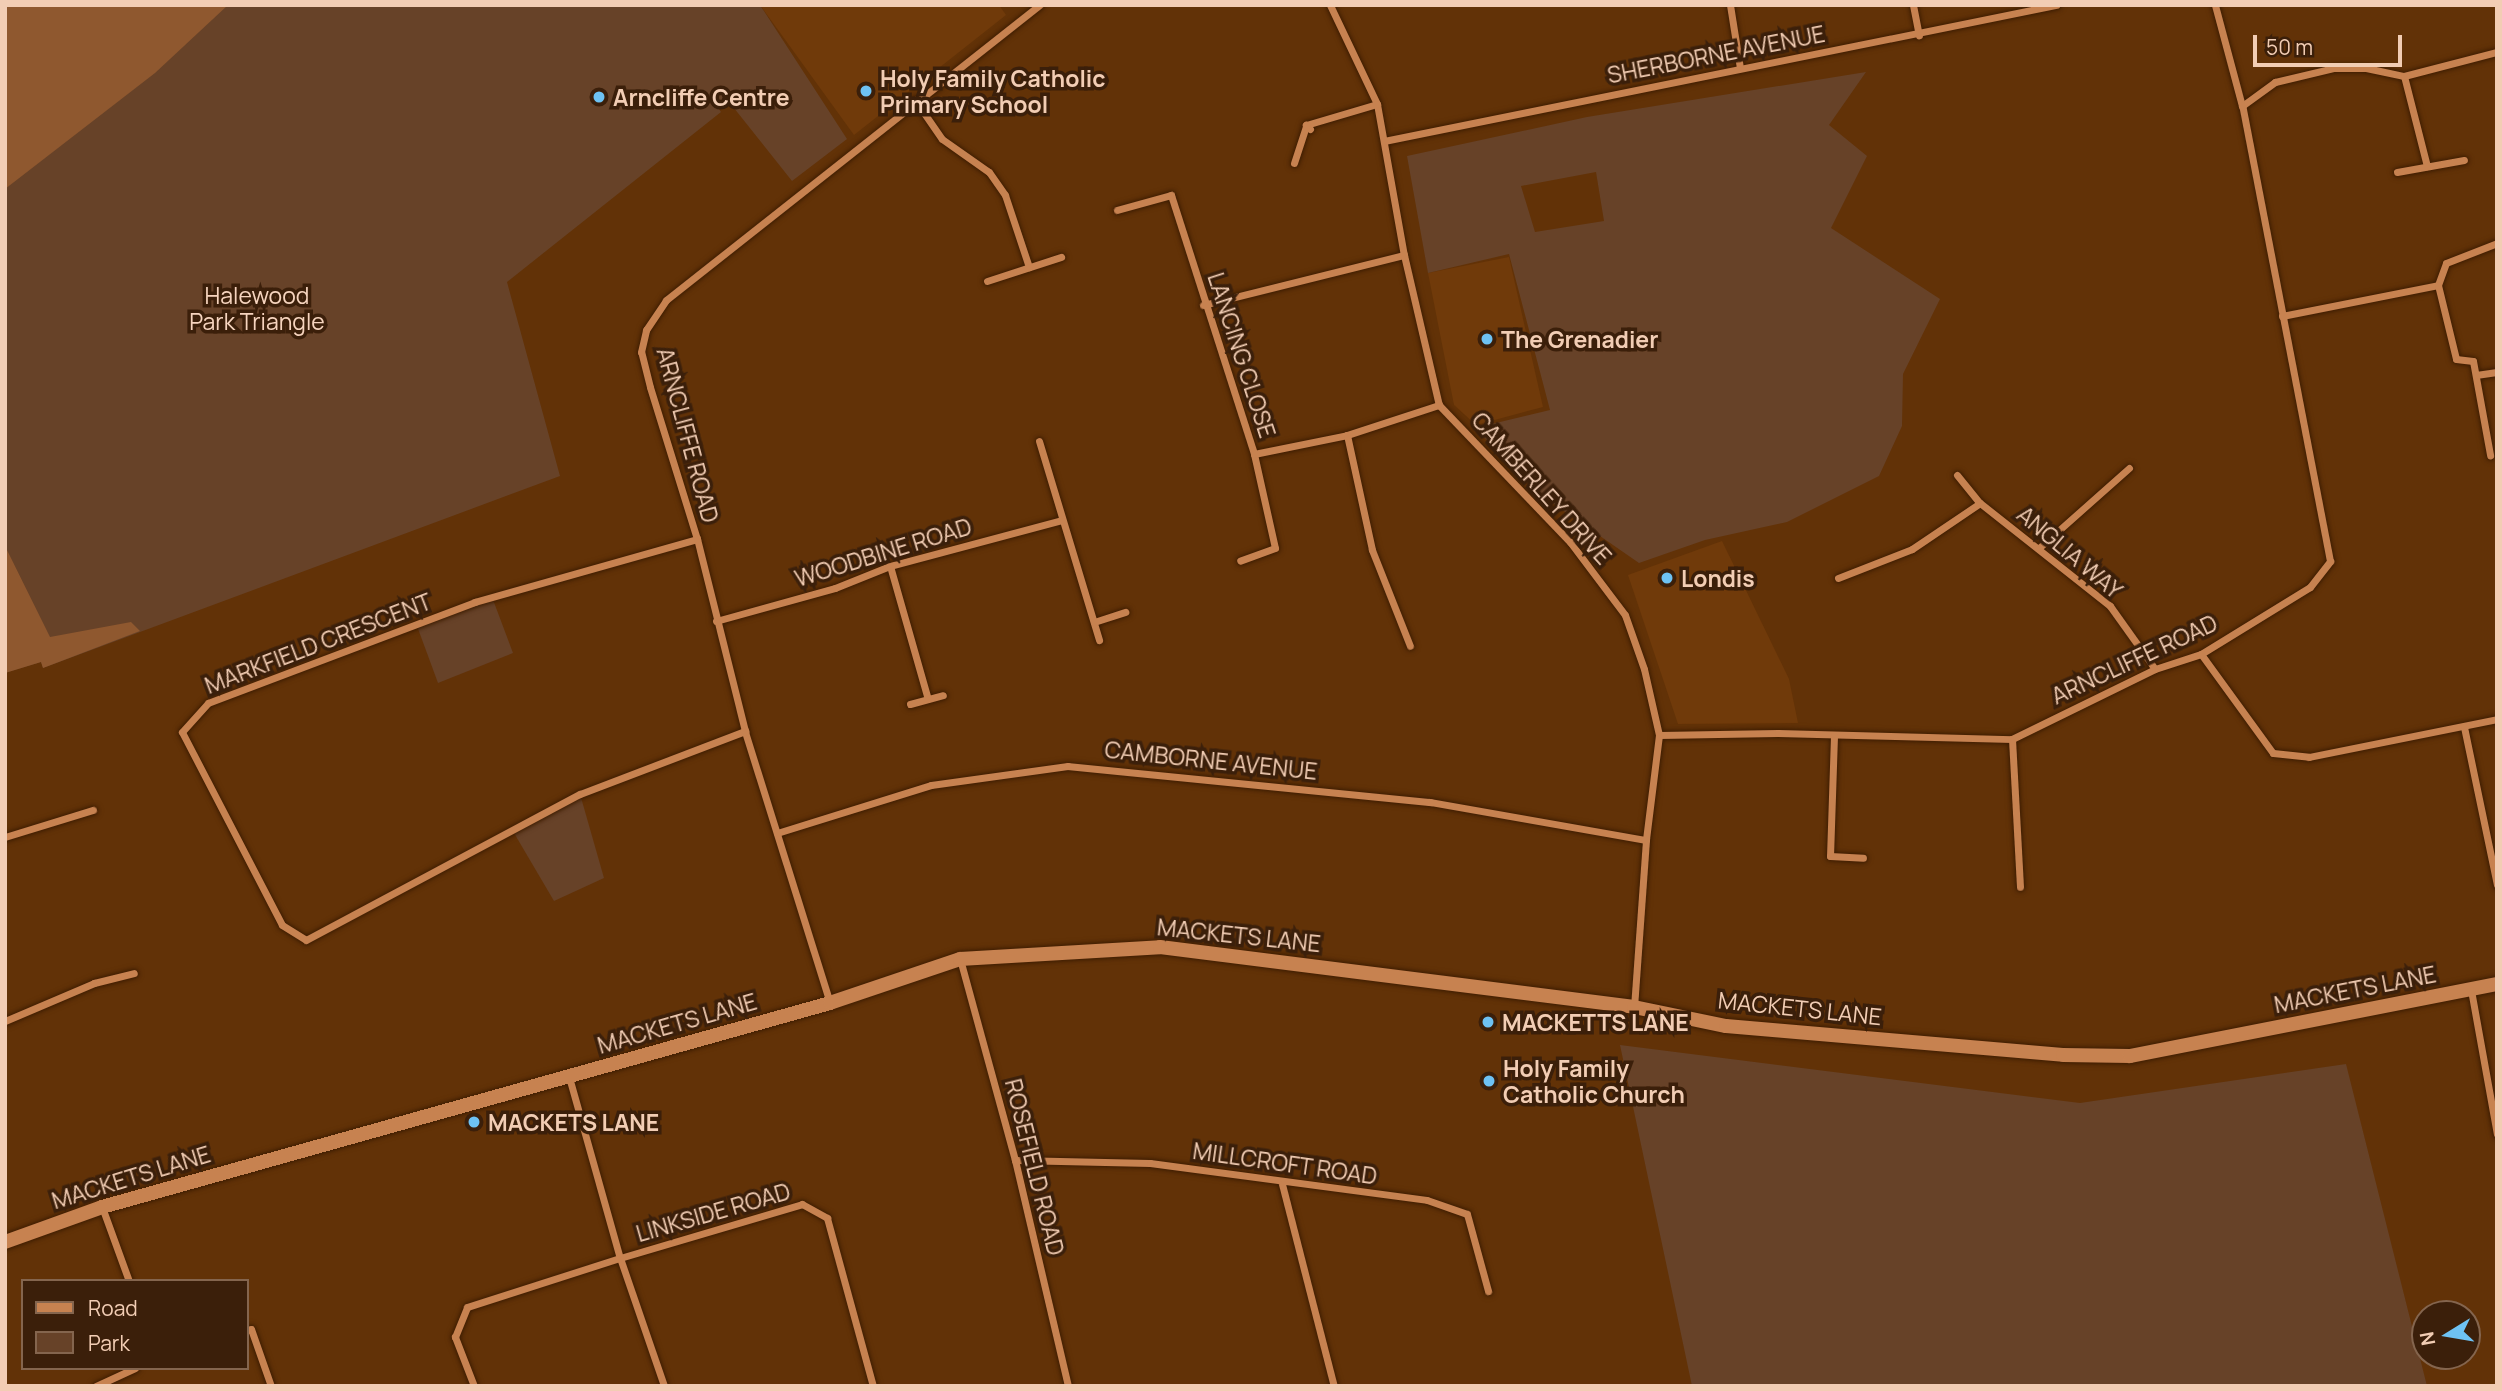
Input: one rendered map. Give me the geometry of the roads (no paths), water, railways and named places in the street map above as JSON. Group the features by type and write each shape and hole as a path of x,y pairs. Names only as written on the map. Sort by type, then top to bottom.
{"street":[{"name":"ARNCLIFFE ROAD","path":"830,1003 745,731 697,538 644,364 646,330 666,300 915,100 1040,5"},
{"name":"CAMBERLEY DRIVE","path":"1330,5 1377,104 1404,255 1439,405 1570,542 1625,615 1659,735 1646,840 1634,1007"},
{"path":"1730,5 1740,68"},
{"path":"1913,5 1919,35"},
{"name":"SHERBORNE AVENUE","path":"1384,141 1740,68 1919,35 2056,5"},
{"name":"ARNCLIFFE ROAD","path":"1659,735 2012,739 2155,669 2201,654 2310,587 2330,561 2242,106 2215,5"},
{"path":"2242,106 2275,82 2334,68 2366,68 2403,76 2497,52"},
{"path":"2403,76 2427,166"},
{"path":"915,100 942,139 989,172 1005,195 1029,267"},
{"path":"1294,163 1308,127 1377,104"},
{"path":"2397,172 2464,160"},
{"name":"LANCING CLOSE","path":"1117,210 1171,195 1203,305 1254,454 1275,548 1240,561"},
{"path":"2490,455 2473,361 2456,359 2438,285 2446,263 2497,243"},
{"path":"1203,305 1404,255"},
{"path":"987,281 1061,257"},
{"path":"2283,316 2438,285"},
{"path":"2476,375 2497,372"},
{"path":"1254,454 1347,435 1439,405"},
{"path":"1347,435 1372,550 1410,646"},
{"path":"1039,441 1099,640"},
{"path":"2040,547 2129,468"},
{"name":"ANGLIA WAY","path":"1957,475 1980,503 2040,547 2110,606 2155,669"},
{"path":"1838,579 1912,549 1980,503"},
{"name":"WOODBINE ROAD","path":"716,621 835,588 890,566 1062,520"},
{"name":"MARKFIELD CRESCENT","path":"697,538 475,603 208,703 182,732 282,925 306,940 580,794 745,731"},
{"path":"890,566 928,699"},
{"path":"1094,622 1125,612"},
{"path":"2201,654 2273,753 2309,757 2497,719"},
{"path":"910,704 943,695"},
{"path":"2464,726 2497,886"},
{"path":"1835,736 1830,856 1863,858"},
{"path":"2012,739 2020,887"},
{"name":"CAMBORNE AVENUE","path":"777,833 931,785 1068,766 1430,802 1646,840"},
{"path":"5,836 93,810"},
{"name":"MACKETS LANE","path":"5,1242 102,1207 830,1003 960,959 1160,947 1634,1007 1726,1026 2063,1055 2130,1056 2497,984"},
{"name":"ROSEFIELD ROAD","path":"960,959 1015,1160 1068,1386"},
{"path":"5,1021 94,984 134,973"},
{"path":"2471,990 2497,1134"},
{"name":"LINKSIDE ROAD","path":"569,1077 620,1258 802,1204 827,1218 873,1386"},
{"name":"MILLCROFT ROAD","path":"1015,1160 1150,1163 1282,1184 1427,1200 1467,1214 1488,1292"},
{"path":"1282,1184 1334,1386"},
{"path":"102,1207 128,1279"},
{"path":"474,1386 455,1337 467,1307 620,1258 664,1386"},
{"path":"248,1330 251,1329 271,1386"},
{"path":"96,1386 131,1370"}],"place":[{"name":"Holy Family Catholic Primary School","path":"866,91"},
{"name":"Arncliffe Centre","path":"599,97"},
{"name":"The Grenadier","path":"1487,339"},
{"name":"Londis","path":"1667,578"},
{"name":"MACKETTS LANE","path":"1488,1022"},
{"name":"Holy Family Catholic Church","path":"1489,1081"},
{"name":"MACKETS LANE","path":"474,1122"}],"park label":[{"name":"Halewood Park Triangle","path":"257,308"}]}
